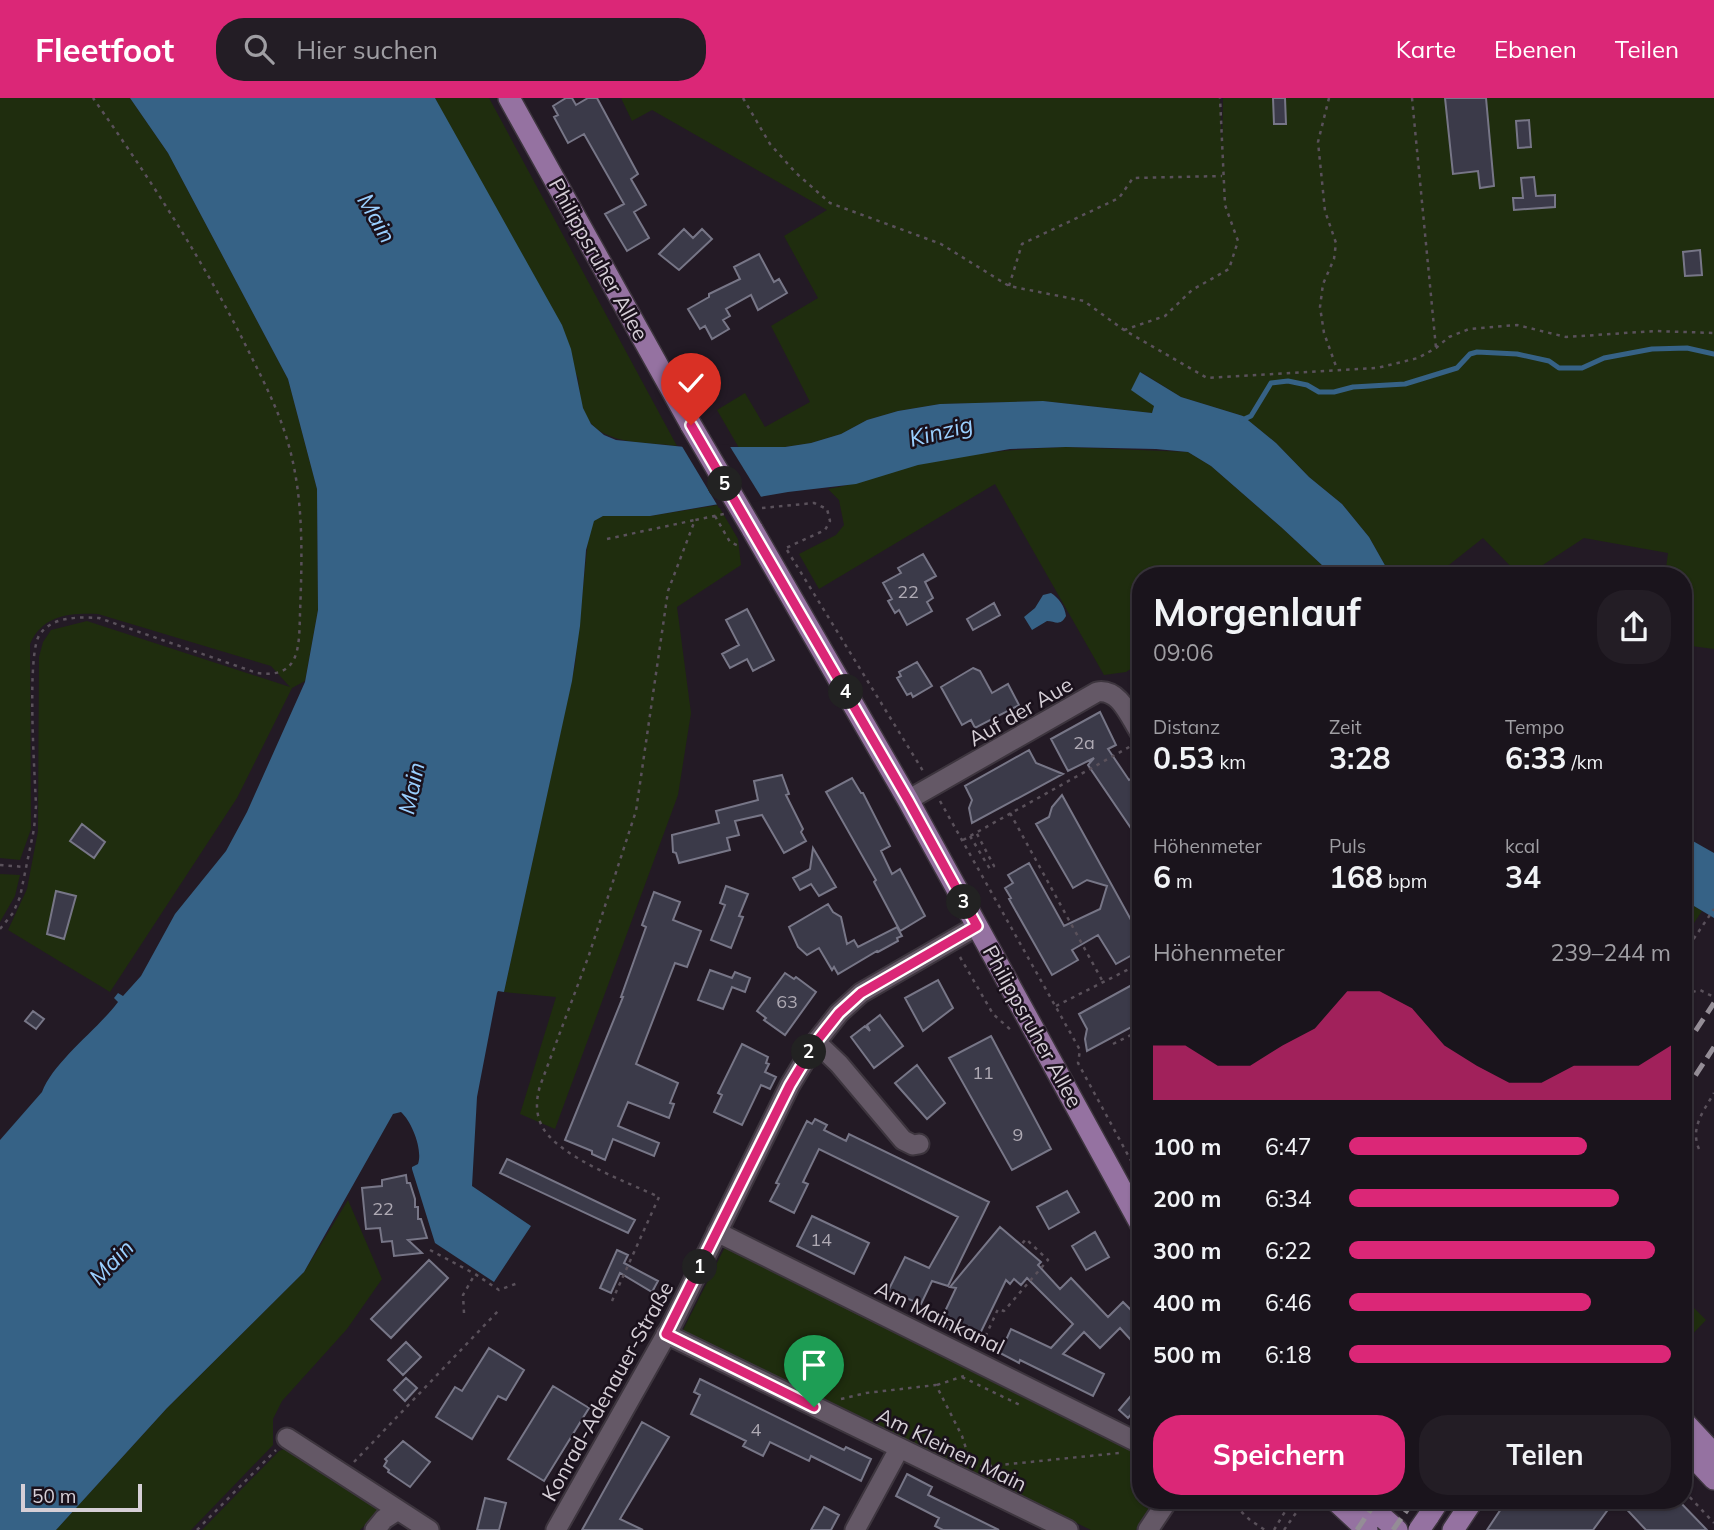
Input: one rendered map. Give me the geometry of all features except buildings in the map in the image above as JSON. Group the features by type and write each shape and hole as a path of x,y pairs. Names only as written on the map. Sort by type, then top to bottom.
{"main road":[{"name":"Philippsruher Allee","path":"509,98 691,425 749,539 777,552 908,800 1132,1208"},
{"path":"1692,1431 1714,1454"},
{"path":"1692,1456 1714,1479"},
{"path":"1345,1509 1367,1530"},
{"path":"1373,1509 1397,1530"},
{"path":"1453,1530 1468,1509"}],"street":[{"name":"Auf der Aue","path":"908,800 1097,692 1105,691 1115,695 1132,720"},
{"name":"Konrad-Adenauer-Straße","path":"556,1530 666,1334 790,1085 816,1042 839,1013 861,993 977,926"},
{"path":"816,1042 839,1064 903,1140 913,1145 919,1144"},
{"name":"Am Mainkanal","path":"717,1232 975,1360 1132,1448"},
{"name":"Am Kleinen Main","path":"666,1334 1068,1530"},
{"path":"287,1438 429,1530"},
{"path":"855,1530 899,1449"},
{"path":"1148,1530 1162,1509"},
{"path":"375,1530 384,1519 398,1510"}],"path":[{"path":"0,929 13,913 20,897 34,829 36,806 32,659 38,635 49,624 81,617 100,618 272,676 282,674 293,661 300,641 302,560 297,486 291,451 280,415 227,309 137,160 93,98"},
{"path":"743,98 770,144 796,173 830,203 942,244 1009,286 1084,301 1124,330 1207,378 1377,368 1418,358 1449,337 1469,329 1517,325 1566,337 1677,330 1714,333"},
{"path":"1124,330 1165,316 1192,290 1229,269 1238,241 1225,205 1220,98"},
{"path":"1329,98 1318,142 1325,211 1336,243 1334,259 1323,284 1320,307 1324,333 1336,369"},
{"path":"1412,98 1436,348"},
{"path":"1009,286 1022,244 1119,198 1133,178 1222,176"},
{"path":"768,507 814,503 827,509 830,521 825,530 777,552 932,787 963,840 1080,1050 1078,1063 1132,1162"},
{"path":"607,539 715,516 730,542 749,539"},
{"path":"612,1301 659,1197 561,1147 542,1126 536,1101 636,811 668,591 695,520"},
{"path":"963,840 1132,745"},
{"path":"1010,813 1103,982"},
{"path":"970,836 990,869 995,866 976,832"},
{"path":"0,865 26,867"},
{"path":"1692,941 1714,909"},
{"path":"1056,1006 1132,968"},
{"path":"1692,992 1700,990 1714,997"},
{"path":"1113,1044 1132,1034"},
{"path":"1699,1149 1695,1133 1698,1121 1714,1093"},
{"path":"975,1360 998,1309 1004,1311 1048,1260 1026,1239 1021,1245"},
{"path":"430,1250 499,1290 518,1283"},
{"path":"464,1312 463,1295 475,1274"},
{"path":"342,1475 500,1309"},
{"path":"988,1317 994,1319"},
{"path":"814,1407 866,1393 936,1385 962,1436 968,1455"},
{"path":"197,1530 287,1438"},
{"path":"989,1466 1132,1450"},
{"path":"1692,1500 1714,1523"},
{"path":"1238,1509 1265,1530"},
{"path":"1274,1530 1287,1509"},
{"path":"1284,1530 1299,1509"}],"green space":[{"path":"0,98 130,98 168,153 288,379 317,489 318,610 305,681 292,688 237,798 110,992 8,930 27,889 38,831 39,657 43,642 51,630 87,621 290,687 271,666 98,614 67,615 50,622 35,634 30,644 31,829 20,860 0,858"},
{"path":"435,98 489,98 677,446 621,440 597,429 588,419 582,406 578,378"},
{"path":"621,98 1220,98 1222,148 1223,98 1714,98 1714,649 1692,646 1692,567 1666,567 1668,553 1584,538 1540,567 1511,567 1483,538 1446,567 1386,567 1369,537 1342,504 1243,416 1181,397 1141,372 1154,407 1152,413 1043,401 940,404 898,411 867,420 841,434 811,443 785,447 739,448 717,410 745,393 765,427 810,402 771,326 818,298 784,236 827,210 652,110 632,121"},
{"path":"1066,447 1188,452 1211,466 1324,567 1132,567 1132,668 1126,672 1104,675 995,484 819,589 799,554 836,535 844,525 839,500 828,489 909,467 1011,450"},
{"path":"718,505 738,539 741,565 677,607 691,713 678,795 555,1129 520,1114 556,997 504,992 575,665 589,530 593,521 603,516 650,516"},
{"path":"0,874 20,875 15,896 0,922"},
{"path":"1692,905 1702,911 1692,926"},
{"path":"348,1200 382,1279 347,1329 282,1401 273,1419 273,1445 191,1530 56,1530 167,1408 304,1272"},
{"path":"727,1243 1132,1445 1132,1509 1151,1509 1136,1530 1091,1530 682,1332"},
{"path":"1692,1306 1706,1320 1692,1335"},
{"path":"289,1447 297,1450 379,1511 360,1530 202,1530 279,1451"}],"water":[{"path":"130,98 435,98 562,325 571,349 583,408 591,424 604,435 616,440 685,447 785,447 841,434 867,420 898,411 940,404 1043,401 1152,413 1154,406 1131,390 1140,372 1181,397 1243,416 1342,504 1369,537 1386,567 1324,567 1211,466 1188,452 1156,449 1010,449 918,465 856,484 788,492 650,516 603,516 594,521 586,550 580,626 572,681 504,992 497,993 477,1097 472,1186 531,1226 494,1282 435,1243 412,1169 418,1164 419,1158 416,1136 401,1112 393,1114 304,1272 167,1408 56,1530 0,1530 0,1140 42,1092 66,1057 118,1002 114,998 118,993 123,996 141,976 175,914 226,851 247,812 305,682 318,610 317,489 288,379 168,153"},
{"path":"1051,593 1061,603 1066,616 1059,622 1047,621 1032,630 1024,617 1035,608 1043,595"},
{"path":"1692,841 1714,853 1714,918 1692,905"}],"pier":[{"path":"680,443 729,445 763,500 719,508"}],"waterway":[{"path":"1242,420 1251,416 1271,383 1288,381 1307,385 1319,392 1405,384 1457,368 1470,354 1477,352 1517,354 1549,361 1559,368 1582,368 1604,358 1652,349 1687,348 1714,354"}],"railway":[{"path":"1692,1036 1714,1003"},
{"path":"1692,1081 1714,1047"},
{"path":"1357,1530 1371,1509"},
{"path":"1393,1530 1408,1509"}],"route":[{"path":"691,425 908,800 977,926 861,993 839,1013 816,1042 790,1085 666,1334 814,1407"}],"water label":[{"name":"Main","path":"377,218"},
{"name":"Kinzig","path":"941,431"},
{"name":"Main","path":"411,788"},
{"name":"Main","path":"111,1262"}]}
